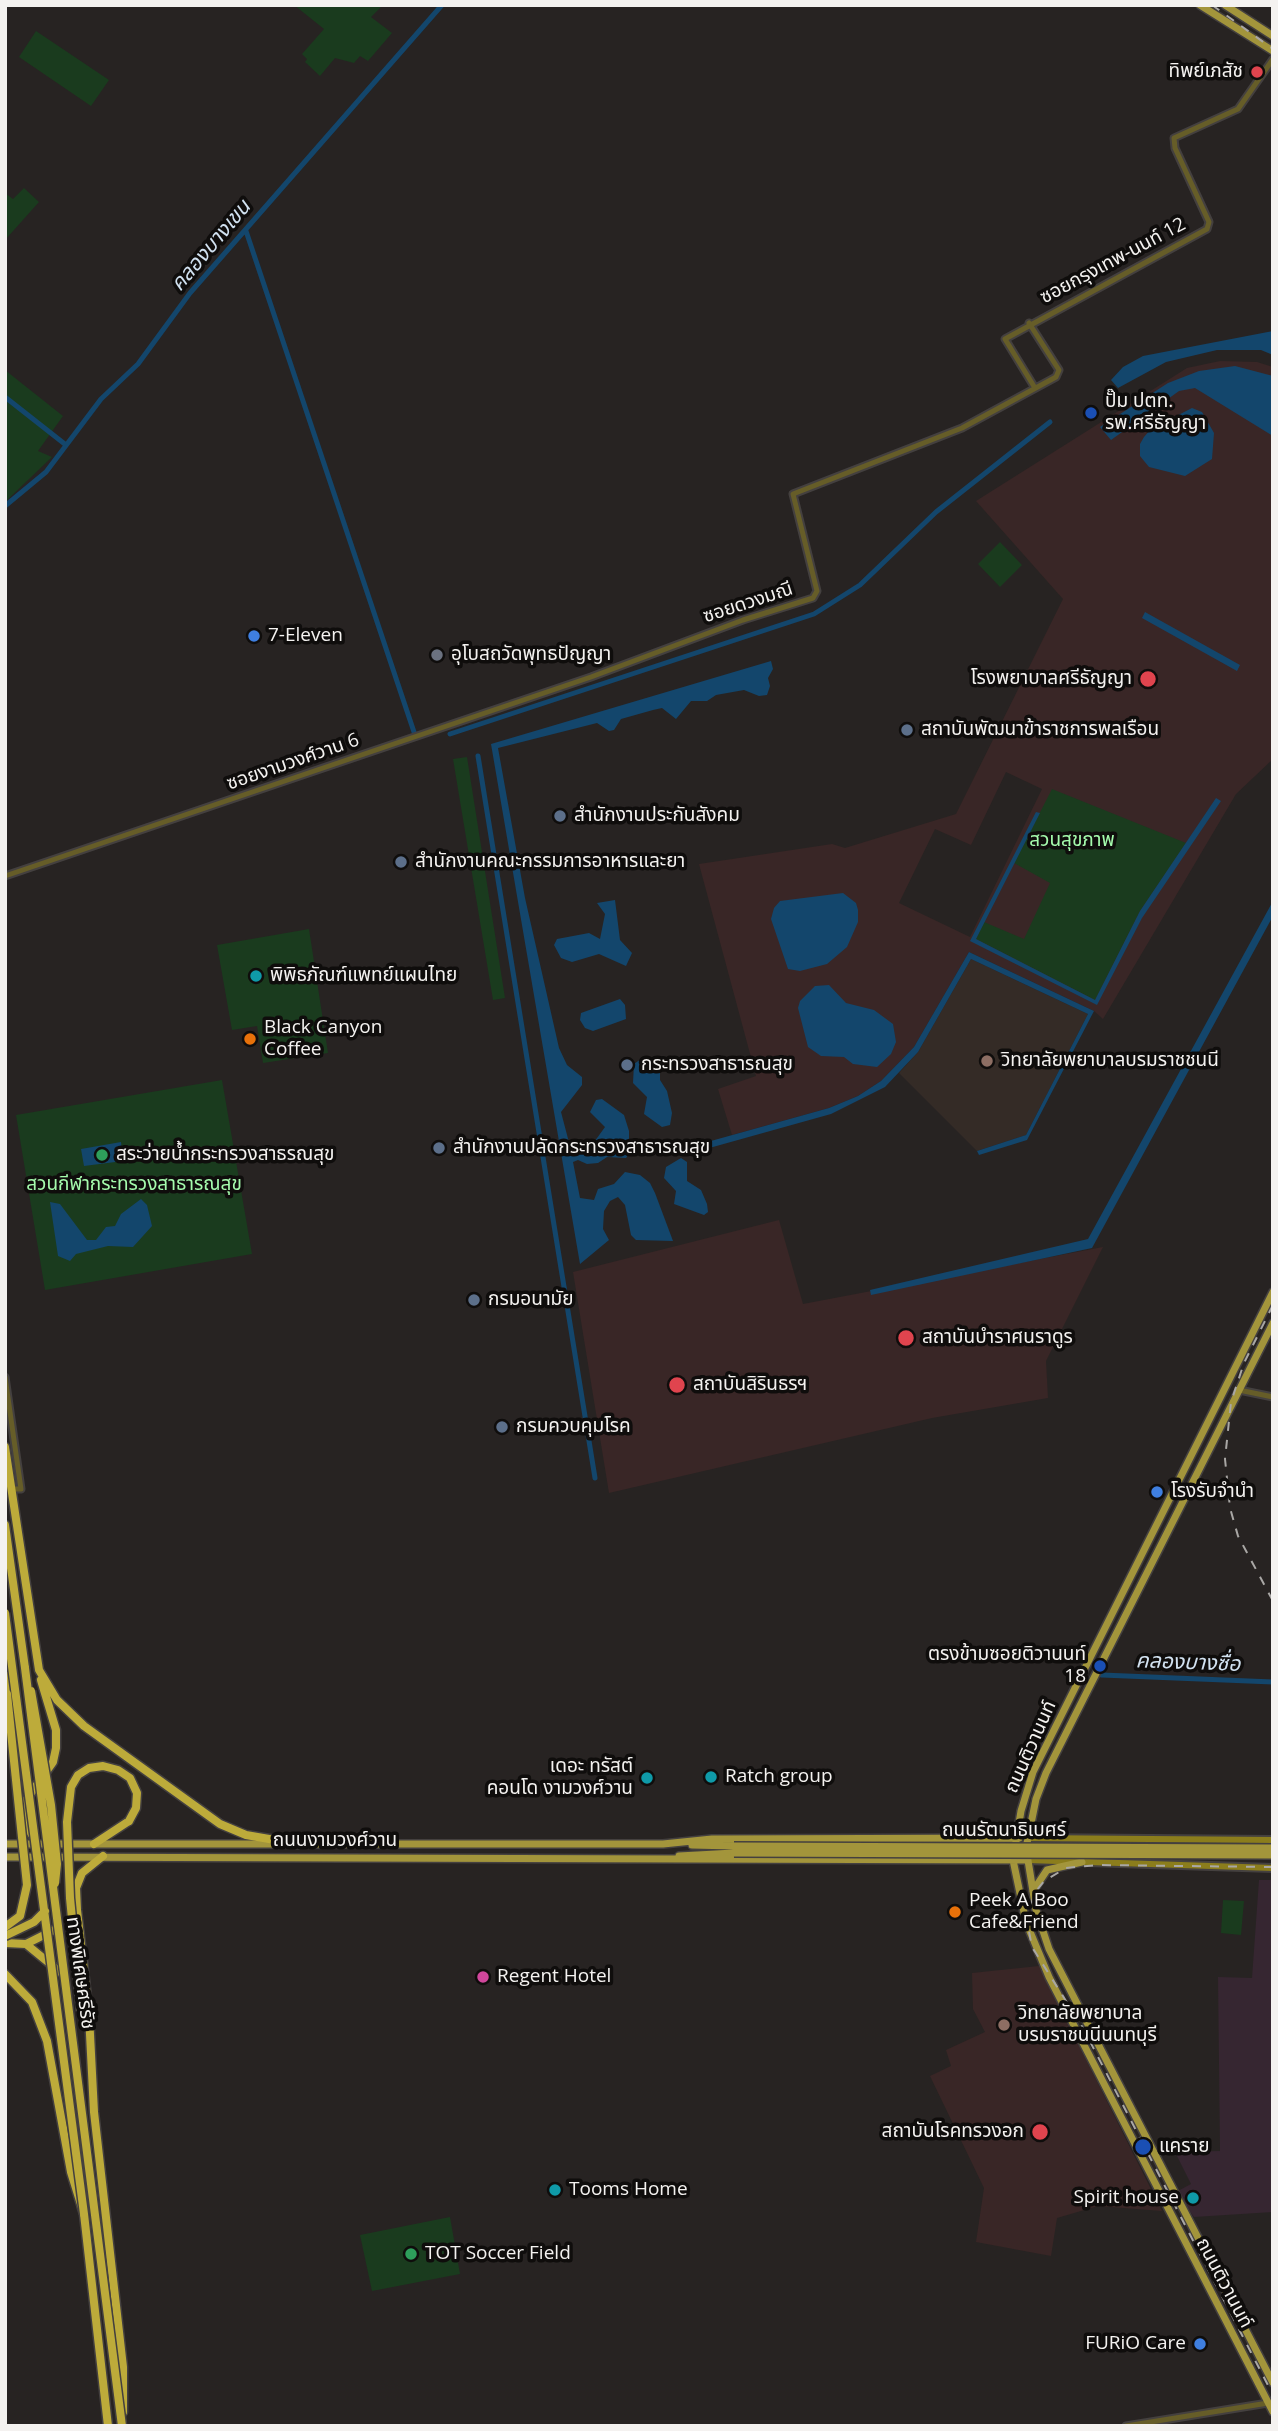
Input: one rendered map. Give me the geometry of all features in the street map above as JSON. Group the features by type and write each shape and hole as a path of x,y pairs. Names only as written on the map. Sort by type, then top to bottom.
{"highway":[{"path":"5,1447 16,1489 39,1670 56,1730 53,1762 24,1803 29,1830 38,1844"},
{"name":"ทางพิเศษศรีรัช","path":"5,1525 122,2426"},
{"name":"ทางพิเศษศรีรัช","path":"5,1613 84,2214 108,2426"},
{"path":"5,1936 17,1932 43,1913 50,1903 56,1880 55,1835 44,1752 25,1668"},
{"path":"39,1670 57,1700 85,1726 220,1824 246,1835 298,1844"},
{"path":"5,1675 27,1885 20,1916 5,1927"},
{"path":"74,2058 84,2055 88,2041 81,2011 69,1898 67,1822 71,1787 78,1775 89,1768 103,1766 118,1770 130,1778 137,1793 136,1808 130,1821 94,1844"},
{"path":"103,1856 82,1873 76,1888 90,2063 123,2367 122,2426"},
{"path":"5,1942 26,1944 54,1930"},
{"path":"26,1944 60,1972"},
{"path":"5,1974 32,2002 47,2041 71,2172 84,2214"},
{"path":"72,2071 76,2061 87,2059 90,2063"}],"main road":[{"path":"1200,5 1273,51"},
{"path":"1219,18 1226,6 1273,36"},
{"name":"ถนนติวานนท์","path":"1273,1292 1033,1772 1013,1856 1026,1922 1049,1977 1273,2412"},
{"name":"ถนนติวานนท์","path":"1273,1323 1046,1773 1027,1838 1026,1855 1049,1949 1273,2383"},
{"path":"1234,1370 1243,1382"},
{"path":"1127,1863 1118,1859 1115,1852 1117,1843 1128,1838"},
{"name":"ถนนงามวงศ์วาน","path":"663,1844 712,1839 1015,1840"},
{"path":"958,1839 972,1848 1013,1856 1076,1851 1094,1862"},
{"path":"1015,1840 1026,1855"},
{"name":"ถนนรัตนาธิเบศร์","path":"1015,1840 1273,1840"},
{"name":"ถนนงามวงศ์วาน","path":"5,1844 663,1844 734,1849"},
{"name":"ถนนรัตนาธิเบศร์","path":"734,1849 1273,1849"},
{"name":"ถนนรัตนาธิเบศร์","path":"734,1849 1273,1855"},
{"name":"ถนนงามวงศ์วาน","path":"664,1858 734,1849"},
{"name":"ถนนรัตนาธิเบศร์","path":"1026,1855 1082,1862 1273,1868"},
{"name":"ถนนงามวงศ์วาน","path":"5,1857 1013,1856"},
{"path":"1033,1891 1047,1870 1082,1862"},
{"path":"1088,2052 1099,2047"}],"street":[{"name":"ซอยกรุงเทพ-นนท์ 12","path":"793,494 962,428 1056,377 1059,370 1029,323 1207,229 1209,222 1175,148 1174,138 1238,109 1273,59"},
{"path":"1029,323 1004,339 1035,388"},
{"name":"ซอยดวงมณี","path":"591,677 694,637 817,595 793,494"},
{"name":"ซอยงามวงศ์วาน 6","path":"5,876 591,677"},
{"path":"5,1377 16,1489"},
{"path":"1239,1390 1273,1397"},
{"path":"1126,2426 1268,2403"}],"shaded area":[{"name":"โรงพยาบาลศรีธัญญา","path":"1220,361 1257,362 1273,367 1273,759 1236,794 1103,1019 1094,1011 969,952 914,1047 881,1081 858,1096 829,1108 732,1135 718,1089 756,1076 699,864 832,844 845,848 956,814 1063,599 976,501 1187,368","holes":["1006,772 1042,789 970,937 899,903 935,829 971,845"]},
{"name":"วิทยาลัยพยาบาลบรมราชชนนี","path":"971,959 1088,1014 1026,1135 977,1151 899,1073 918,1052"},
{"path":"779,1220 803,1304 1103,1247 1046,1361 1048,1398 932,1418 609,1493 573,1272"},
{"path":"1259,1880 1273,1880 1273,2212 1194,2217 1176,2192 1191,2184 1175,2152 1220,2151 1218,1977 1252,1978"},
{"name":"สถาบันโรคทรวงอก","path":"1039,1966 1162,2211 1098,2206 1057,2218 1051,2256 976,2242 984,2188 930,2076 951,2066 946,2050 985,2032 973,2009 972,1973"}],"green space":[{"path":"294,5 383,5 371,17 392,33 368,61 360,56 354,63 335,58 320,76 305,62 307,59 302,54 324,29"},
{"path":"36,31 109,80 91,106 19,57"},
{"path":"24,188 39,202 5,240 5,193 13,199"},
{"path":"5,370 63,416 38,451 52,457 5,502"},
{"path":"1000,542 1022,565 1000,587 978,564"},
{"path":"467,757 505,998 493,1000 453,759"},
{"name":"สวนสุขภาพ","path":"1052,789 1186,843 1140,911 1095,1000 976,939 984,922 1024,939 1050,883 1014,863"},
{"path":"309,929 328,1053 263,1063 257,1026 232,1030 217,945"},
{"name":"สวนกีฬากระทรวงสาธารณสุข","path":"222,1080 252,1254 45,1290 16,1115"},
{"path":"1223,1900 1244,1901 1241,1935 1221,1933"},
{"name":"TOT Soccer Field","path":"450,2217 460,2274 372,2291 360,2235"}],"water":[{"path":"1273,331 1273,355 1261,350 1217,350 1166,362 1118,388 1111,380 1123,367 1143,356"},
{"path":"1235,366 1273,376 1273,436 1195,388 1179,391 1111,440 1100,427 1168,383 1199,371"},
{"path":"1192,408 1202,412 1214,433 1212,459 1185,476 1149,467 1140,456 1140,444 1144,437 1151,429"},
{"path":"1145,612 1240,665 1237,671 1142,618"},
{"path":"771,661 773,669 768,678 770,686 767,695 759,696 744,690 716,695 707,701 691,701 676,719 662,708 621,719 614,730 609,731 597,723 498,748 525,898 559,1048 567,1065 582,1077 582,1085 561,1112 571,1150 592,1145 605,1127 590,1112 596,1100 602,1099 624,1115 629,1131 629,1154 626,1158 607,1157 598,1163 587,1164 578,1160 573,1162 580,1198 594,1200 598,1189 614,1184 625,1172 640,1175 650,1183 655,1193 673,1241 636,1240 631,1235 625,1205 618,1197 610,1201 604,1211 603,1229 609,1240 580,1264 491,744"},
{"path":"1216,798 1221,801 1142,918 1097,1005 970,941 1036,812 1040,813 976,939 1095,1000 1140,911"},
{"path":"843,893 856,903 858,910 858,922 847,947 827,964 800,971 788,969 771,919 774,908 780,901"},
{"path":"615,900 620,940 632,953 626,966 599,954 572,962 561,958 554,945 557,939 589,933 600,939 605,914 597,903"},
{"path":"1273,901 1273,916 1092,1248 871,1295 870,1290 1088,1239"},
{"path":"969,952 1094,1011 1027,1140 979,1155 977,1151 1026,1135 1088,1014 971,959 918,1052 885,1087 831,1114 695,1152 693,1146 829,1108 858,1096 881,1081 914,1047"},
{"path":"829,985 846,1003 874,1010 893,1024 896,1042 891,1054 877,1067 853,1064 844,1057 821,1056 808,1047 798,1008 800,1001 815,986"},
{"path":"620,999 625,1005 626,1019 593,1031 585,1028 580,1020 581,1013"},
{"path":"641,1059 648,1059 660,1069 660,1080 667,1091 672,1113 670,1125 662,1127 644,1114 647,1097 633,1083 634,1064"},
{"name":"สระว่ายน้ำกระทรวงสาธรณสุข","path":"121,1142 123,1161 84,1166 81,1149"},
{"path":"681,1158 687,1162 687,1181 701,1190 707,1204 708,1212 704,1215 674,1204 676,1191 664,1178 666,1167"},
{"path":"141,1199 147,1205 152,1226 133,1247 108,1246 76,1254 70,1261 58,1256 50,1202 60,1204 87,1240 96,1240 106,1227 115,1226 121,1214"}],"waterway":[{"name":"คลองบางเขน","path":"5,506 46,472 101,399 138,364 190,293 442,5"},
{"path":"246,231 414,732"},
{"path":"5,397 66,445"},
{"path":"450,734 814,614 860,585 936,512 1050,422"},
{"path":"478,756 595,1478"},
{"name":"คลองบางซื่อ","path":"1102,1675 1273,1682"}],"railway":[{"path":"1212,5 1273,49"},
{"path":"1273,1305 1244,1363 1231,1402 1225,1459 1230,1508 1238,1536 1273,1601"},
{"path":"1273,1867 1097,1865 1066,1868 1044,1881 1034,1894 1027,1921 1032,1947 1083,2028 1273,2395"}],"place":[{"name":"ทิพย์เภสัช","path":"1257,72"},
{"name":"ปั๊ม ปตท. รพ.ศรีธัญญา","path":"1091,413"},
{"name":"7-Eleven","path":"254,636"},
{"name":"อุโบสถวัดพุทธปัญญา","path":"437,655"},
{"name":"โรงพยาบาลศรีธัญญา","path":"1148,679"},
{"name":"สถาบันพัฒนาข้าราชการพลเรือน","path":"907,730"},
{"name":"สำนักงานประกันสังคม","path":"560,816"},
{"name":"สำนักงานคณะกรรมการอาหารและยา","path":"401,862"},
{"name":"พิพิธภัณฑ์แพทย์แผนไทย","path":"256,976"},
{"name":"Black Canyon Coffee","path":"250,1039"},
{"name":"วิทยาลัยพยาบาลบรมราชชนนี","path":"987,1061"},
{"name":"กระทรวงสาธารณสุข","path":"627,1065"},
{"name":"สำนักงานปลัดกระทรวงสาธารณสุข","path":"439,1148"},
{"name":"สระว่ายน้ำกระทรวงสาธรณสุข","path":"102,1155"},
{"name":"กรมอนามัย","path":"474,1300"},
{"name":"สถาบันบำราศนราดูร","path":"906,1338"},
{"name":"สถาบันสิรินธรฯ","path":"677,1385"},
{"name":"กรมควบคุมโรค","path":"502,1427"},
{"name":"โรงรับจำนำ","path":"1157,1492"},
{"name":"ตรงข้ามซอยติวานนท์ 18","path":"1100,1666"},
{"name":"Ratch group","path":"711,1777"},
{"name":"เดอะ ทรัสต์ คอนโด งามวงศ์วาน","path":"647,1778"},
{"name":"Peek A Boo Cafe&Friend","path":"955,1912"},
{"name":"Regent Hotel","path":"483,1977"},
{"name":"วิทยาลัยพยาบาล บรมราชนนีนนทบุรี","path":"1004,2025"},
{"name":"สถาบันโรคทรวงอก","path":"1040,2132"},
{"name":"แคราย","path":"1143,2147"},
{"name":"Tooms Home","path":"555,2190"},
{"name":"Spirit house","path":"1193,2198"},
{"name":"TOT Soccer Field","path":"411,2254"},
{"name":"FURiO Care","path":"1200,2344"}]}
